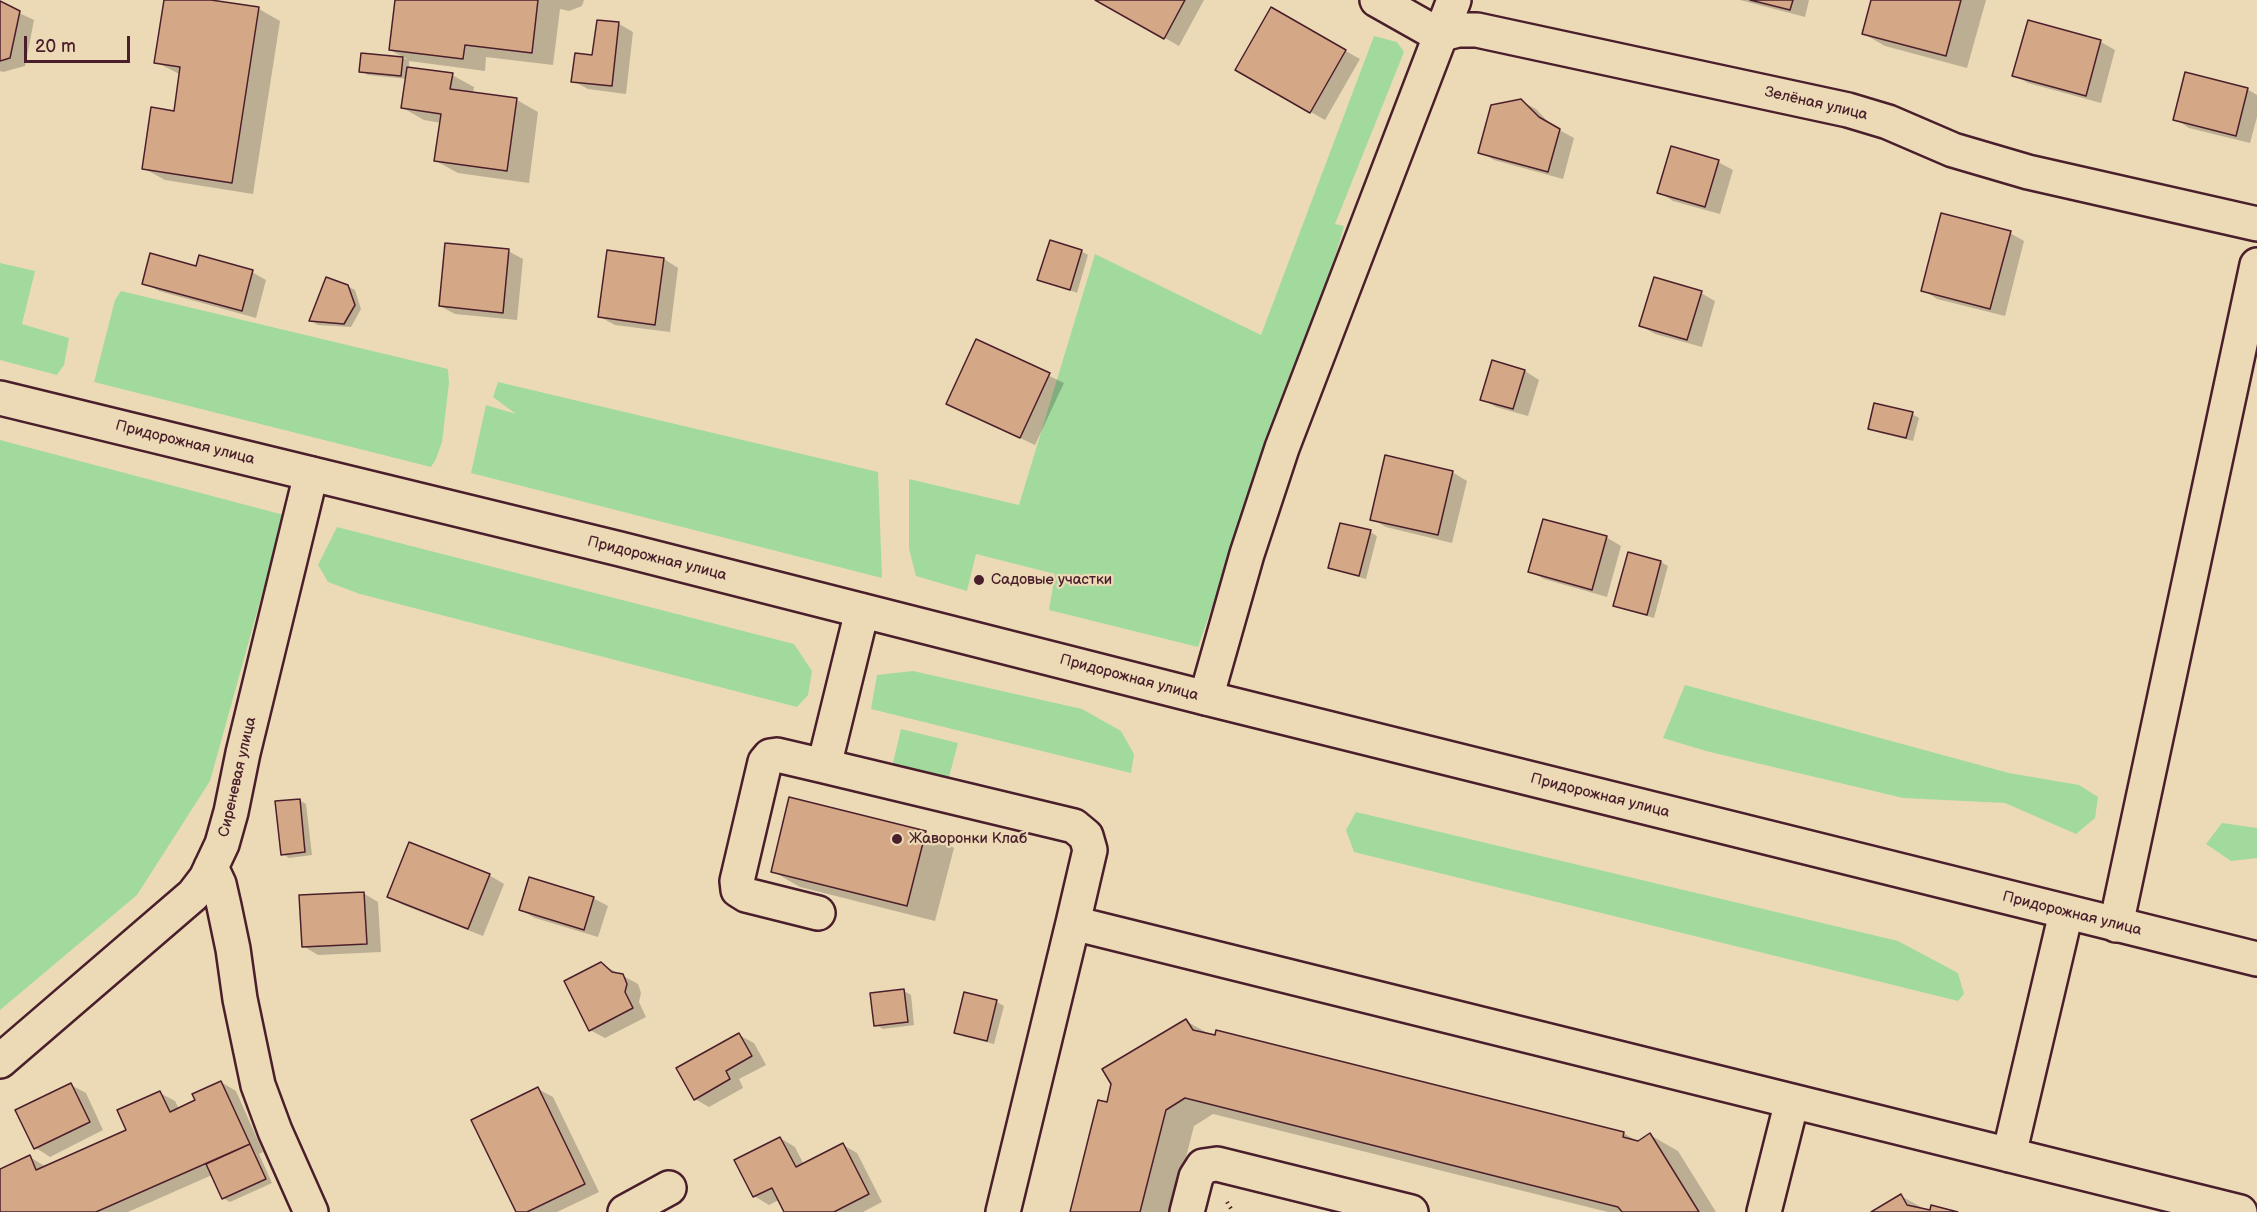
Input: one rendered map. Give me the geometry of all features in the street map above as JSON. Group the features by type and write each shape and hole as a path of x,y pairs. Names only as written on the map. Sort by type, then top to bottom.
{"street":[{"path":"1377,0 1439,35"},
{"path":"1206,698 1251,543 1282,448 1454,0"},
{"name":"Зелёная улица","path":"1439,35 1458,30 1477,30 1848,110 1888,122 1953,150 2028,172 2257,224"},
{"path":"2116,925 2257,265"},
{"name":"Придорожная улица","path":"0,398 2257,959"},
{"name":"Сиреневая улица","path":"0,1061 193,895 211,867 222,844 231,812 243,753 311,474"},
{"path":"824,766 862,611"},
{"path":"818,913 746,896 738,890 737,881 765,762 770,756 777,755 1074,826 1086,836 1090,850 1004,1212"},
{"path":"211,867 219,884 224,906 258,1084 275,1131 311,1212"},
{"path":"2009,1155 2066,913"},
{"path":"1073,923 2240,1212"},
{"path":"1764,1212 1792,1101"},
{"path":"1187,1212 1196,1177 1203,1166 1217,1164 1411,1212"},
{"path":"625,1212 669,1188"}],"green space":[{"path":"1374,36 1397,42 1404,52 1335,224 1344,226 1335,257 1198,647 1049,610 1055,574 976,554 967,591 916,576 909,549 909,479 1019,505 1095,254 1261,335"},
{"path":"0,263 35,271 22,324 69,338 64,365 57,375 0,360"},
{"path":"121,291 448,369 449,383 442,442 436,459 431,467 94,382 115,300"},
{"path":"498,382 878,472 882,578 471,473 486,405 516,414 493,397"},
{"path":"0,440 284,515 210,781 137,895 0,1010"},
{"path":"337,527 794,644 812,671 808,695 797,707 360,594 328,582 318,565"},
{"path":"913,671 1082,709 1121,731 1134,754 1131,773 871,709 877,675"},
{"path":"1685,685 2009,773 2079,785 2098,797 2095,818 2076,834 2005,803 1903,798 1706,751 1663,738"},
{"path":"901,729 958,743 948,781 892,767"},
{"path":"1356,812 1898,941 1958,973 1964,994 1958,1001 1354,852 1346,830"},
{"path":"2222,823 2257,828 2257,858 2231,861 2206,844"}],"building":[{"path":"164,0 211,0 259,7 232,183 142,169 151,107 174,111 180,67 154,63"},
{"path":"395,0 538,0 532,53 465,45 463,59 389,50"},
{"path":"1095,0 1185,0 1164,39"},
{"path":"1750,0 1793,0 1790,10"},
{"path":"1871,0 1961,0 1946,56 1862,34"},
{"path":"0,1 20,11 10,58 0,61"},
{"path":"1271,7 1346,50 1310,113 1235,70"},
{"path":"597,20 619,22 612,86 571,82 575,53 592,55"},
{"path":"2028,20 2101,40 2086,96 2012,76"},
{"path":"361,53 403,57 401,76 359,72"},
{"path":"407,67 453,73 450,89 517,98 507,171 434,161 441,114 401,108"},
{"path":"2185,72 2248,88 2236,136 2173,120"},
{"path":"1521,99 1539,117 1560,129 1548,172 1478,153 1491,105"},
{"path":"1671,146 1719,160 1705,207 1657,193"},
{"path":"1941,213 2011,231 1990,309 1921,291"},
{"path":"1050,240 1082,250 1070,290 1037,280"},
{"path":"445,243 509,249 503,313 439,306"},
{"path":"607,250 664,258 655,325 598,317"},
{"path":"150,253 196,266 199,255 253,270 242,311 142,284"},
{"path":"326,277 348,285 355,305 344,324 309,321"},
{"path":"1654,277 1702,291 1687,340 1639,326"},
{"path":"976,339 1050,373 1020,438 946,404"},
{"path":"1492,360 1525,370 1513,409 1480,400"},
{"path":"1874,403 1913,412 1906,438 1868,429"},
{"path":"1385,455 1453,471 1438,535 1370,520"},
{"path":"1543,519 1607,536 1592,590 1528,572"},
{"path":"1340,523 1371,530 1359,576 1328,568"},
{"path":"1628,552 1661,561 1647,615 1613,606"},
{"path":"789,797 926,831 907,906 771,872"},
{"path":"300,799 305,852 281,855 275,801"},
{"path":"409,842 490,874 468,929 387,897"},
{"path":"529,877 594,897 584,930 519,910"},
{"path":"364,892 367,944 302,947 299,895"},
{"path":"601,962 612,972 623,974 627,984 625,992 633,1008 589,1031 564,981"},
{"path":"904,989 908,1022 874,1026 870,993"},
{"path":"964,992 997,1000 987,1041 954,1033"},
{"path":"1186,1019 1193,1030 1215,1035 1216,1030 1624,1132 1623,1137 1638,1141 1650,1133 1699,1212 1622,1212 1618,1207 1185,1098 1166,1110 1140,1212 1070,1212 1098,1100 1107,1102 1111,1084 1102,1069"},
{"path":"739,1033 752,1056 726,1071 730,1079 694,1100 676,1068"},
{"path":"221,1081 250,1144 96,1212 0,1212 0,1169 30,1155 36,1170 126,1130 117,1110 160,1091 170,1112 195,1100 192,1094"},
{"path":"71,1083 90,1122 34,1149 15,1110"},
{"path":"538,1087 585,1184 527,1212 516,1212 471,1120"},
{"path":"780,1137 796,1167 843,1143 869,1194 834,1212 784,1212 772,1188 753,1197 734,1160"},
{"path":"250,1144 266,1179 222,1199 206,1164"},
{"path":"1901,1194 1907,1205 1930,1210 1931,1205 1958,1212 1871,1212"}],"place":[{"name":"Садовые участки","path":"979,580"},
{"name":"Жаворонки Клаб","path":"897,839"}]}
